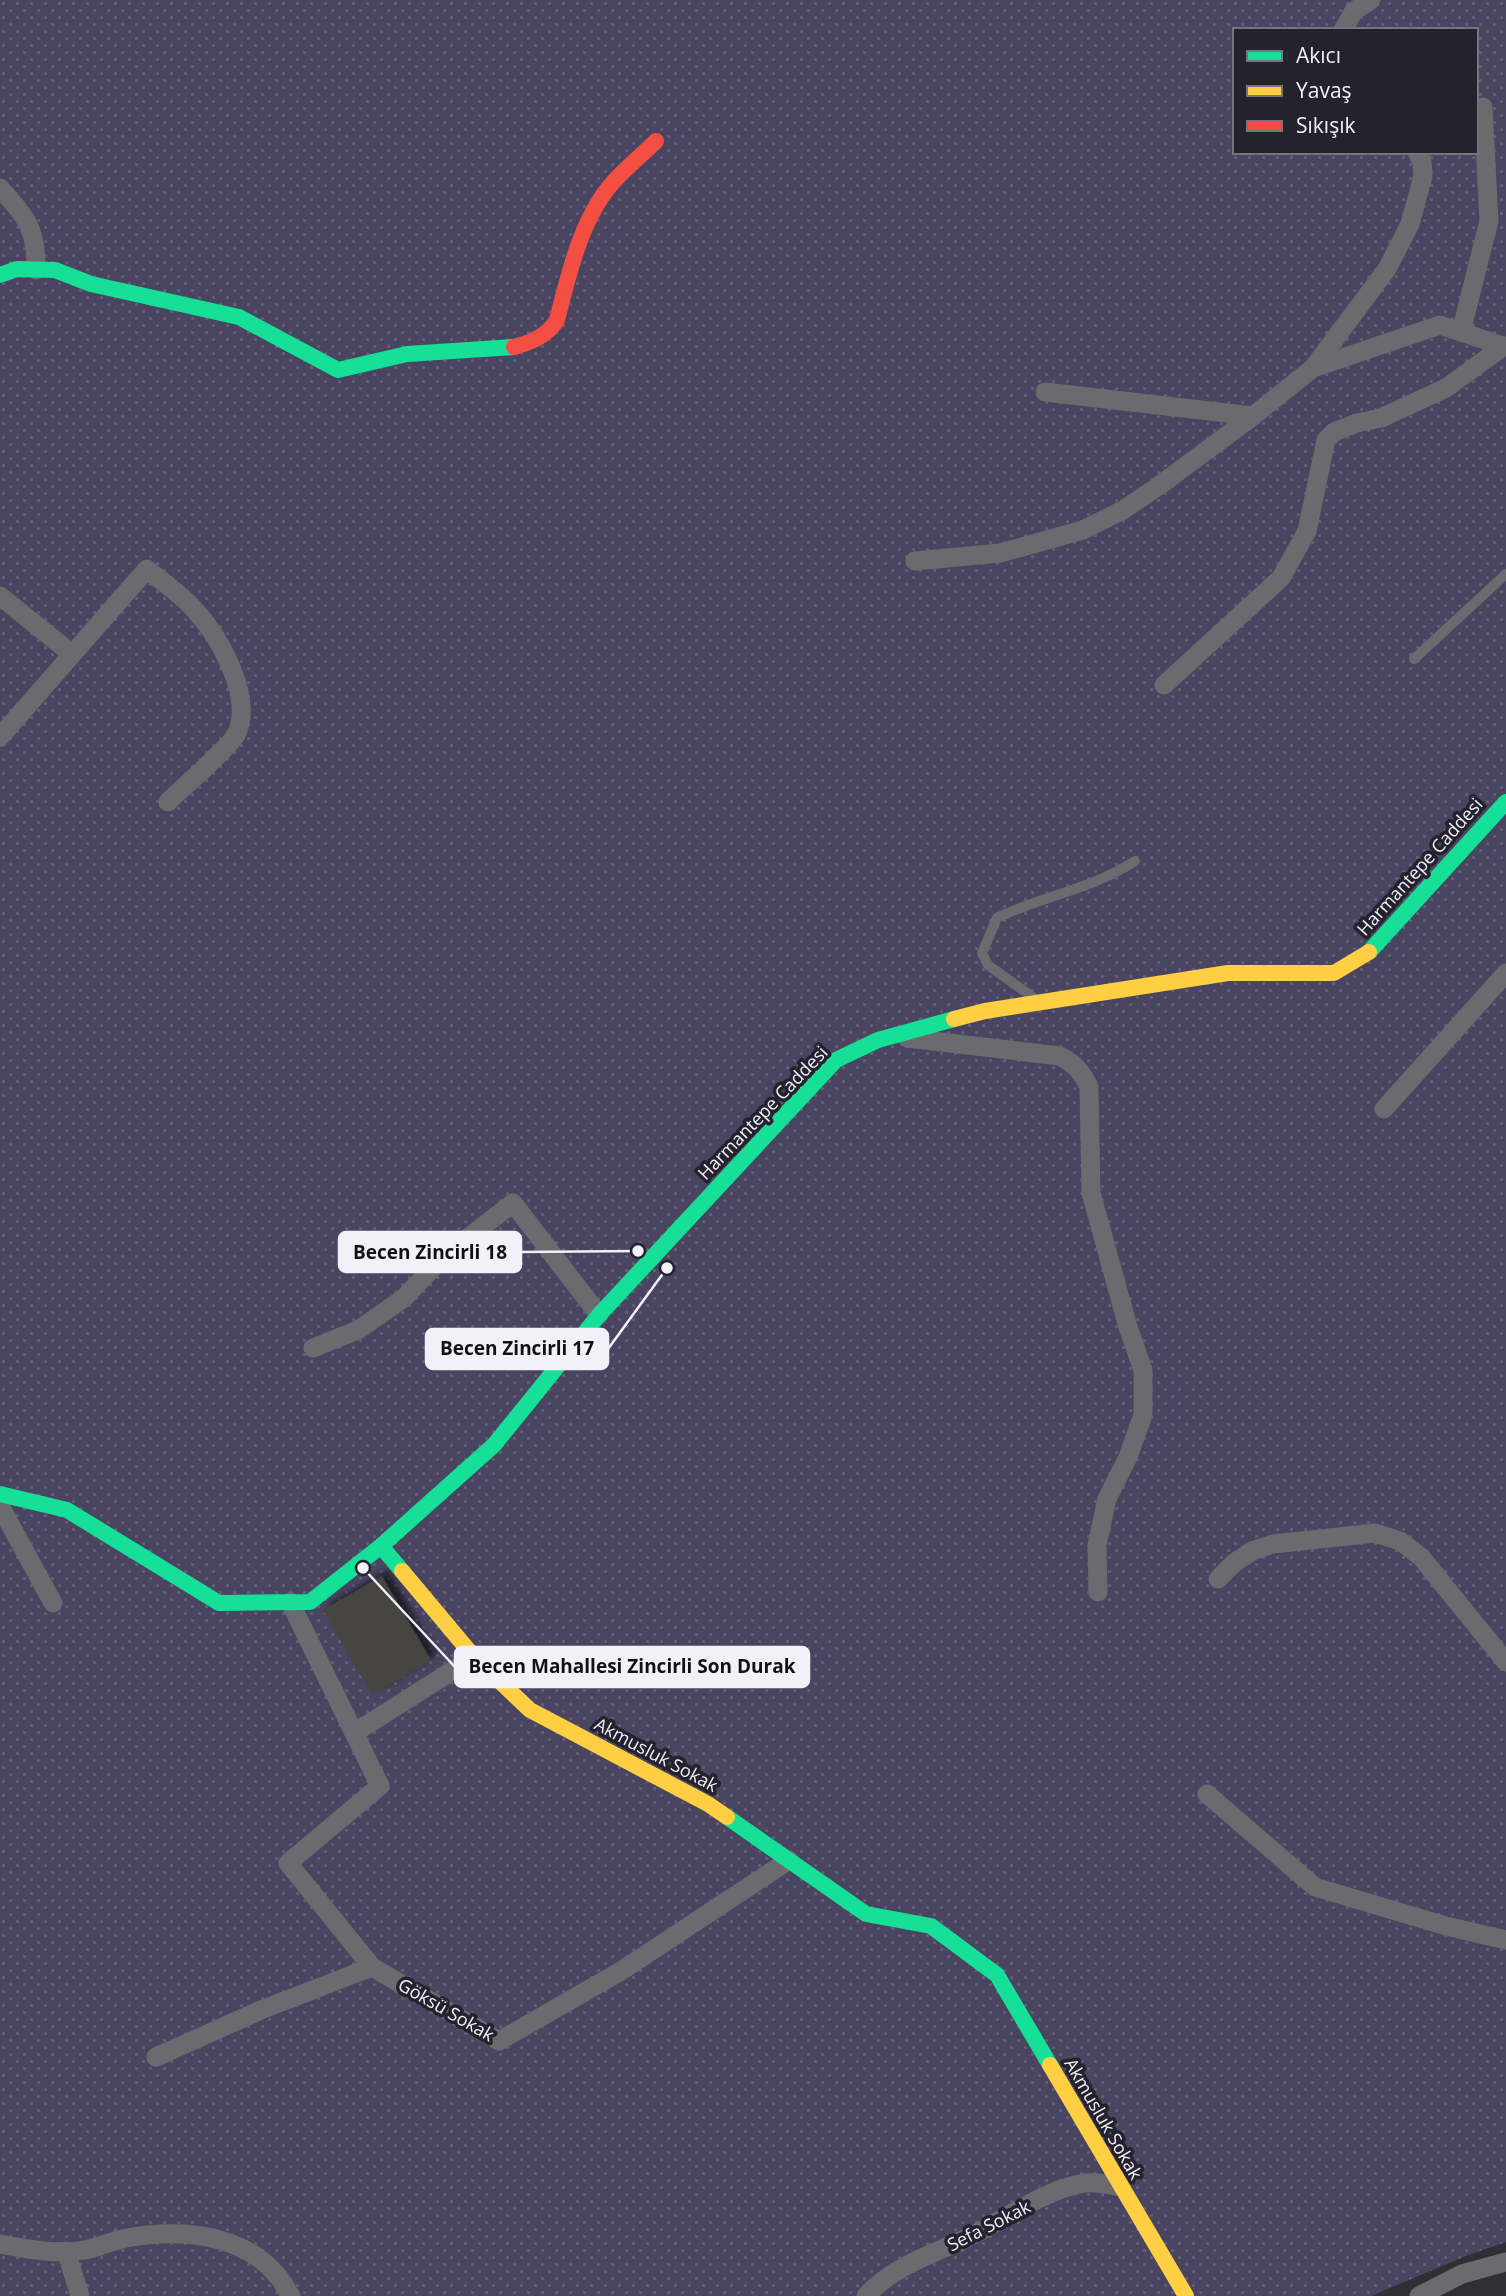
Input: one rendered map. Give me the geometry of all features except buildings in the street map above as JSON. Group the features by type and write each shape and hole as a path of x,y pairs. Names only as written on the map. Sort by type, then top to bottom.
{"street":[{"path":"1344,28 1354,11 1371,0"},
{"path":"1461,332 1489,222 1483,107"},
{"path":"0,275 17,270 55,270 91,284 239,317 338,370 407,354 514,347 532,342 552,328 562,304 574,254 590,220 608,188 656,141"},
{"path":"915,561 1000,553 1083,530 1123,510 1254,416 1313,368 1387,269 1410,224 1423,176 1422,162 1418,154"},
{"path":"0,188 30,226 37,247 36,270"},
{"path":"1313,368 1440,325 1505,347"},
{"path":"1164,685 1281,578 1307,531 1326,440 1334,432 1381,418 1446,388 1505,347"},
{"path":"1045,392 1254,416"},
{"path":"0,737 146,569 193,607 227,656 241,695 242,716 236,736 168,802"},
{"path":"0,596 72,654"},
{"name":"Harmantepe Caddesi","path":"381,1546 495,1445 600,1315 836,1060 878,1040 985,1011 1228,973 1334,973 1368,953 1506,802"},
{"path":"1384,1109 1506,973"},
{"path":"894,1036 1060,1056 1078,1068 1089,1087 1091,1193 1128,1327 1143,1370 1143,1415 1128,1457 1107,1499 1097,1545 1098,1592"},
{"path":"313,1348 358,1330 404,1298 442,1258 513,1203 600,1315"},
{"path":"0,1494 67,1510 219,1603 310,1602 381,1546"},
{"path":"0,1506 53,1603"},
{"path":"1218,1579 1234,1563 1252,1551 1273,1544 1375,1533 1400,1541 1421,1557 1506,1662"},
{"name":"Akmusluk Sokak","path":"381,1546 474,1657 530,1710 708,1804 866,1914 931,1926 997,1976 1186,2296"},
{"path":"156,2057 261,2010 372,1967 288,1863 380,1786 290,1602"},
{"path":"354,1732 474,1657"},
{"path":"1207,1794 1315,1887 1446,1926 1506,1940"},
{"name":"Göksü Sokak","path":"372,1967 499,2041 621,1972 789,1860"},
{"name":"Sefa Sokak","path":"866,2296 880,2281 906,2266 1058,2190 1081,2183 1105,2183 1121,2187"},
{"path":"0,2244 32,2250 66,2251 84,2250 126,2238 178,2234 214,2237 247,2250 275,2273 291,2296"},
{"path":"66,2251 80,2296"},
{"path":"1419,2296 1462,2274 1506,2262"}],"lane":[{"path":"1414,659 1506,574"},
{"path":"1039,1002 988,965 982,953 997,918 1023,905 1101,881 1135,861"}],"shaded area":[{"path":"0,0 1506,0 1506,2242 1371,2296 0,2296"}],"traffic: fast":[{"path":"0,275 17,269 55,270 91,284 239,317 338,370 407,354 514,347"},
{"path":"1369,952 1506,802"},
{"path":"381,1546 494,1445 599,1315 836,1060 878,1040 954,1019"},
{"path":"0,1494 67,1510 219,1603 310,1602 381,1546 402,1571"},
{"path":"727,1817 866,1914 931,1926 997,1975 1050,2065"}],"traffic: slow":[{"path":"954,1019 985,1011 1228,973 1334,973 1369,952"},
{"path":"402,1571 474,1657 530,1710 708,1804 727,1817"},
{"path":"1050,2065 1186,2296"}],"traffic: jam":[{"path":"514,347 538,338 557,320 576,251 590,217 614,181 656,141"}],"place":[{"name":"Becen Zincirli 18","path":"638,1251"},
{"name":"Becen Zincirli 17","path":"667,1268"},
{"name":"Becen Mahallesi Zincirli Son Durak","path":"363,1568"}]}
